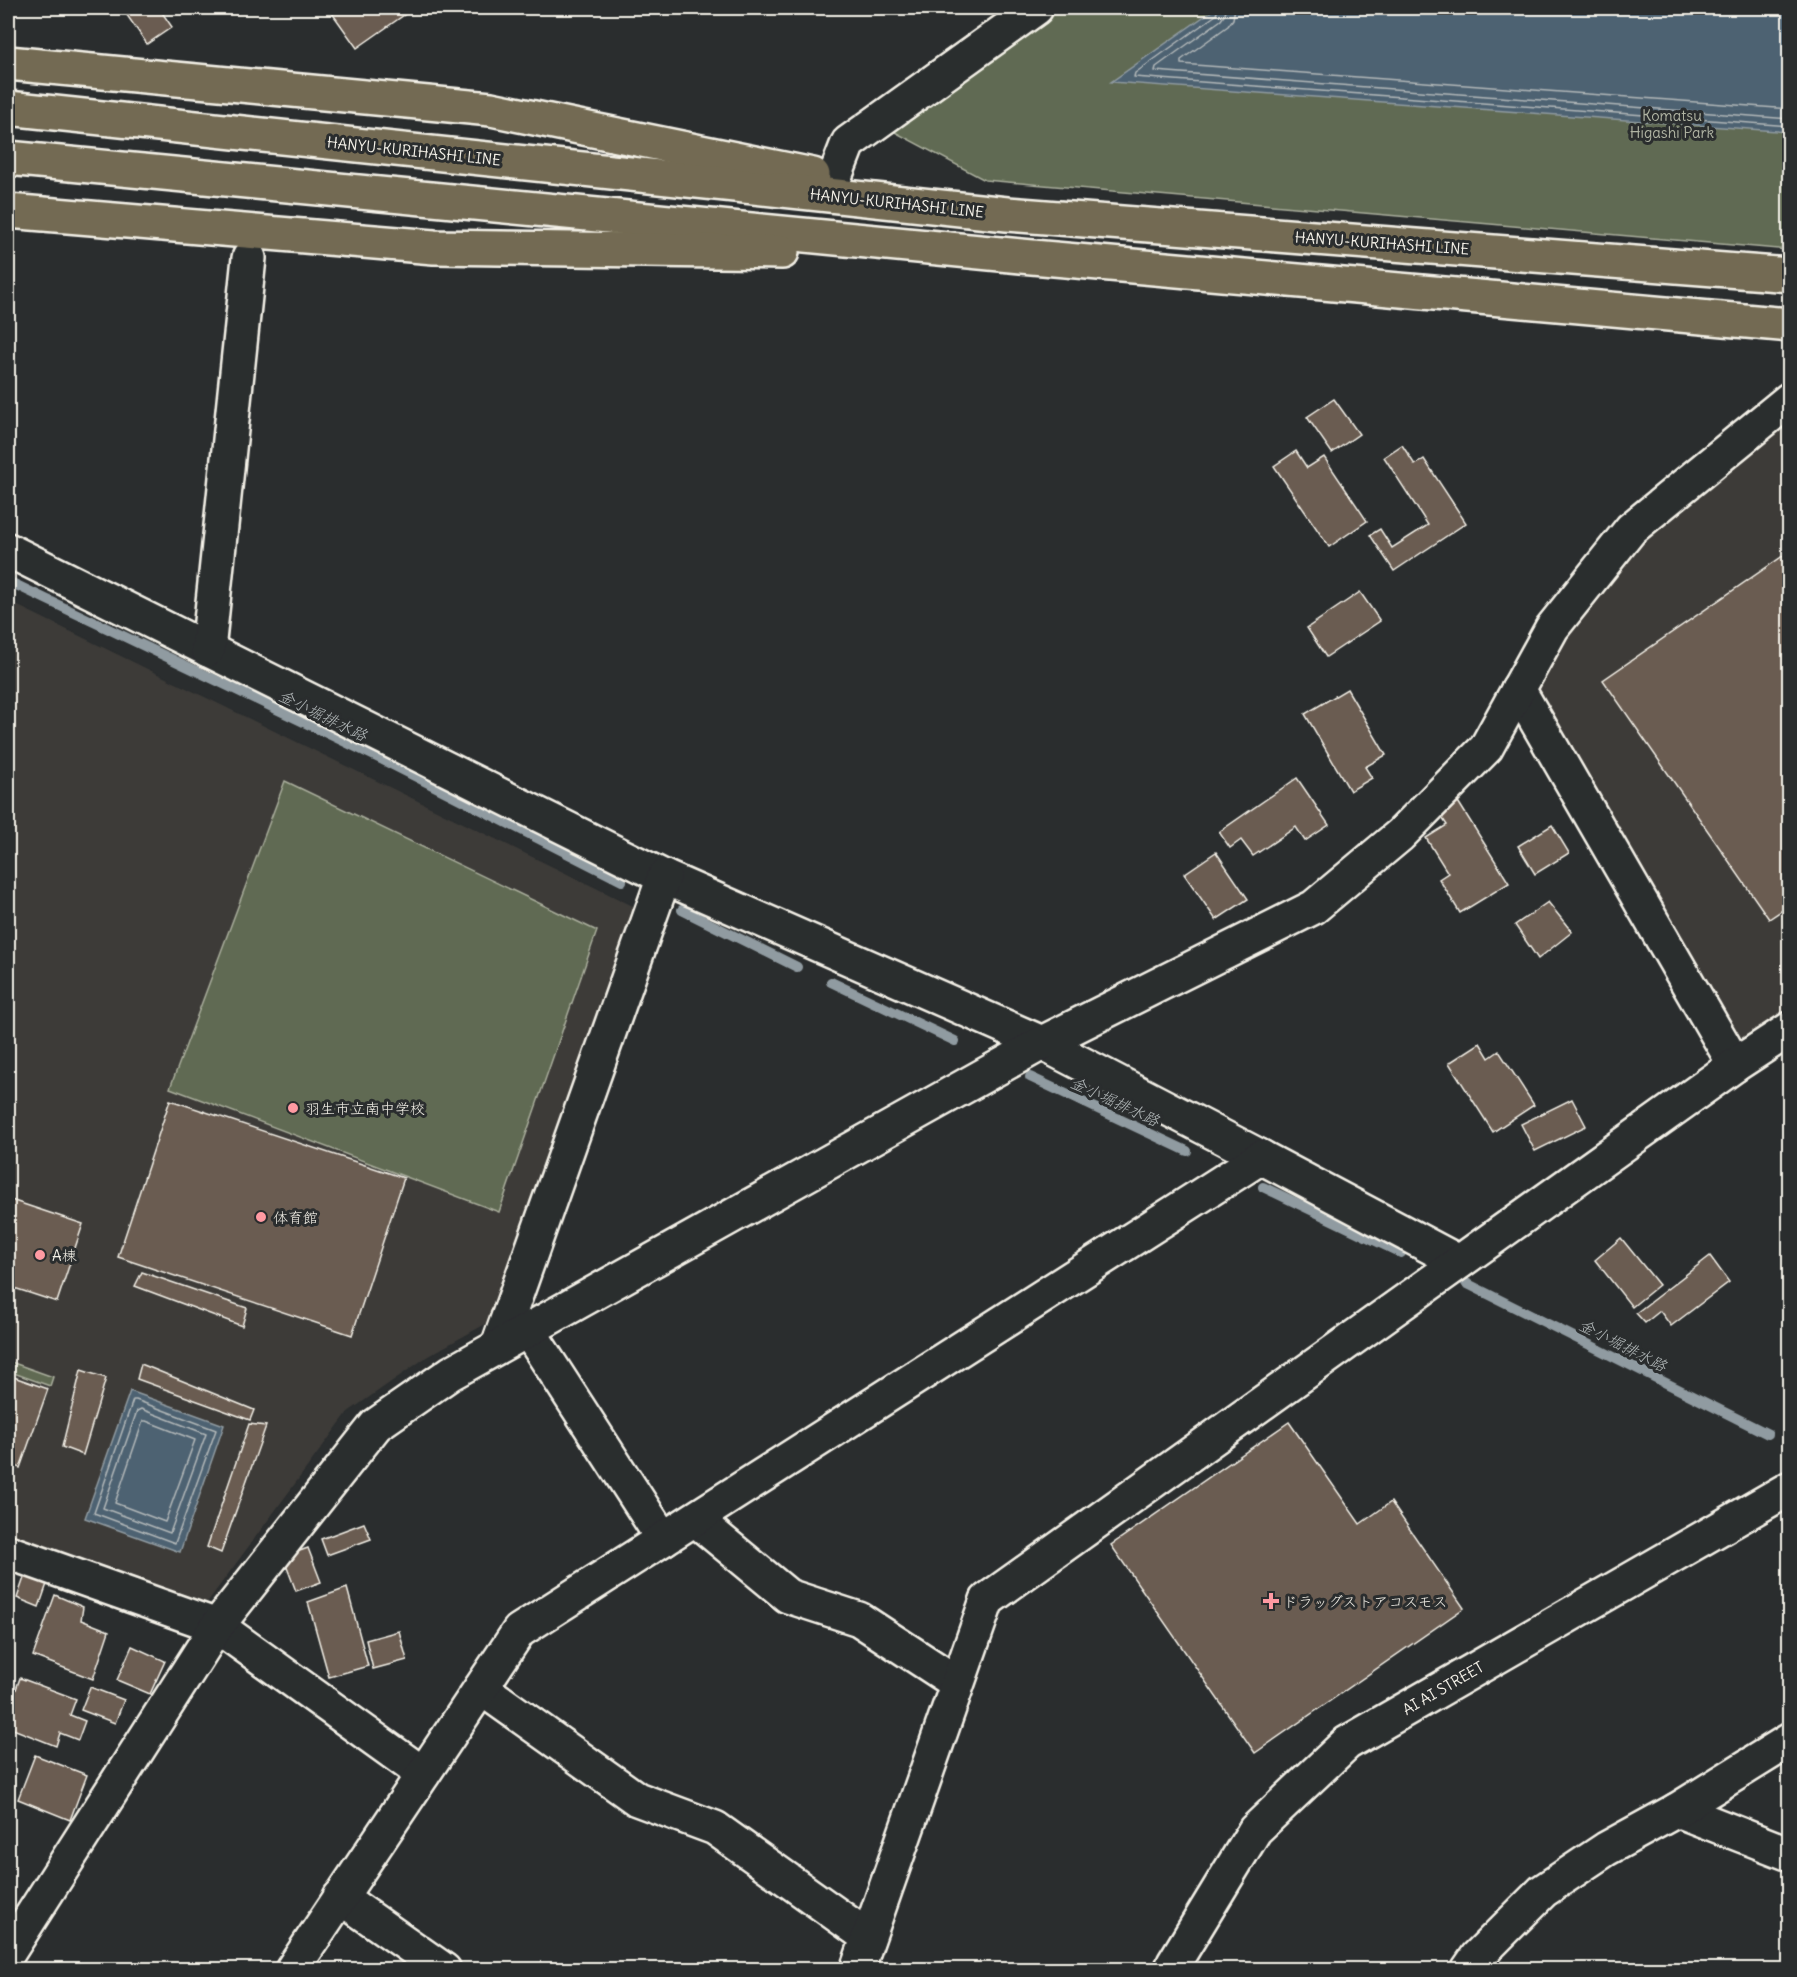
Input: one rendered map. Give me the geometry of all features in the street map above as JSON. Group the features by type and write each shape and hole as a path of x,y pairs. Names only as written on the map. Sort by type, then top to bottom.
{"main road":[{"path":"8,63 491,109 1007,214"},
{"name":"HANYU-KURIHASHI LINE","path":"8,108 1007,214 1790,275"},
{"path":"8,158 1021,256 1790,325"},
{"path":"8,211 434,247 1021,256"}],"street":[{"path":"834,179 848,143 1036,8"},
{"path":"208,650 249,258"},
{"path":"8,1953 217,1626 376,1425 451,1373 498,1346 1042,1043 1314,907 1400,835 1486,748 1552,628 1631,529 1790,399"},
{"path":"8,550 664,877 1042,1043 1459,1262"},
{"path":"1518,689 1734,1065"},
{"path":"498,1346 664,877"},
{"path":"857,1970 987,1600 1734,1065 1790,1029"},
{"path":"292,1970 519,1631 1262,1157"},
{"path":"528,1330 663,1539"},
{"name":"AI AI STREET","path":"1178,1967 1255,1830 1347,1743 1790,1488"},
{"path":"695,1519 788,1596 859,1619 957,1683"},
{"path":"8,1552 217,1626 423,1774"},
{"path":"481,1688 637,1799 715,1828 868,1937"},
{"path":"1468,1970 1505,1927 1543,1891 1606,1848 1677,1810 1790,1740"},
{"path":"1677,1810 1790,1854"},
{"path":"340,1897 444,1970"}],"shaded area":[{"path":"1789,399 1789,1029 1742,1060 1518,689 1552,628"},
{"name":"羽生市立南中学校","path":"8,601 641,910 516,1307 428,1356 348,1412 203,1608 8,1537"}],"green space":[{"name":"Komatsu Higashi Park","path":"1061,8 1789,8 1789,250 985,180 889,129"},
{"path":"285,781 597,931 499,1212 170,1088"},
{"path":"8,1361 53,1377 50,1386 8,1371"}],"water":[{"path":"1216,8 1789,8 1789,132 1111,82"},
{"path":"130,1391 224,1425 180,1552 85,1518"}],"building":[{"path":"122,8 159,8 172,27 147,44"},
{"path":"341,8 414,8 357,48 332,13"},
{"path":"1334,399 1359,434 1332,453 1307,417"},
{"path":"1402,445 1415,465 1424,459 1466,523 1394,571 1370,535 1380,529 1392,548 1428,525 1384,457"},
{"path":"1296,451 1307,468 1324,457 1367,521 1329,547 1274,466"},
{"path":"1790,551 1790,905 1769,919 1603,680"},
{"path":"1360,592 1380,621 1326,657 1307,628"},
{"path":"1347,689 1386,755 1365,767 1372,778 1350,791 1305,714"},
{"path":"1297,778 1329,825 1305,841 1296,827 1253,856 1241,840 1230,848 1219,832"},
{"path":"1457,800 1509,883 1460,913 1439,879 1448,873 1426,838 1447,825 1438,812"},
{"path":"1552,825 1569,853 1535,874 1518,846"},
{"path":"1216,852 1248,899 1216,920 1184,874"},
{"path":"1548,902 1572,932 1538,959 1515,925"},
{"path":"1480,1043 1489,1058 1499,1051 1534,1105 1493,1132 1449,1063"},
{"path":"1572,1099 1586,1126 1535,1151 1521,1124"},
{"name":"体育館","path":"170,1100 404,1178 352,1335 118,1257"},
{"name":"A棟","path":"8,1199 83,1224 57,1302 8,1286"},
{"path":"1621,1238 1659,1285 1632,1307 1595,1260"},
{"path":"1710,1256 1729,1282 1671,1326 1660,1311 1645,1323 1636,1313"},
{"path":"142,1272 247,1308 242,1326 135,1286"},
{"path":"141,1364 254,1410 250,1420 137,1379"},
{"path":"81,1370 106,1378 83,1455 62,1447"},
{"path":"8,1375 48,1389 20,1468 8,1463"},
{"path":"1289,1422 1360,1524 1391,1502 1464,1608 1255,1753 1111,1545"},
{"path":"249,1424 266,1426 221,1553 207,1547"},
{"path":"364,1523 371,1539 327,1555 321,1539"},
{"path":"308,1548 321,1582 296,1591 283,1557"},
{"path":"25,1575 47,1584 39,1607 17,1598"},
{"path":"347,1588 368,1666 329,1677 308,1602"},
{"path":"55,1595 83,1607 81,1620 109,1631 93,1679 33,1656"},
{"path":"399,1631 407,1660 373,1669 366,1640"},
{"path":"132,1646 165,1661 150,1694 117,1680"},
{"path":"20,1678 76,1699 70,1715 85,1721 78,1740 60,1733 56,1746 8,1727 8,1712"},
{"path":"90,1687 124,1700 115,1723 81,1710"},
{"path":"35,1755 87,1775 70,1820 18,1799"}],"waterway":[{"name":"金小堀排水路","path":"8,581 383,760 622,881"},
{"name":"金小堀排水路","path":"682,910 797,967"},
{"name":"金小堀排水路","path":"831,982 955,1041"},
{"name":"金小堀排水路","path":"1030,1077 1187,1151"},
{"name":"金小堀排水路","path":"1263,1187 1401,1253"},
{"name":"金小堀排水路","path":"1466,1283 1768,1434"}],"place":[{"name":"羽生市立南中学校","path":"293,1108"},
{"name":"体育館","path":"261,1217"},
{"name":"A棟","path":"40,1255"},
{"name":"ドラッグストアコスモス","path":"1271,1601"}]}
